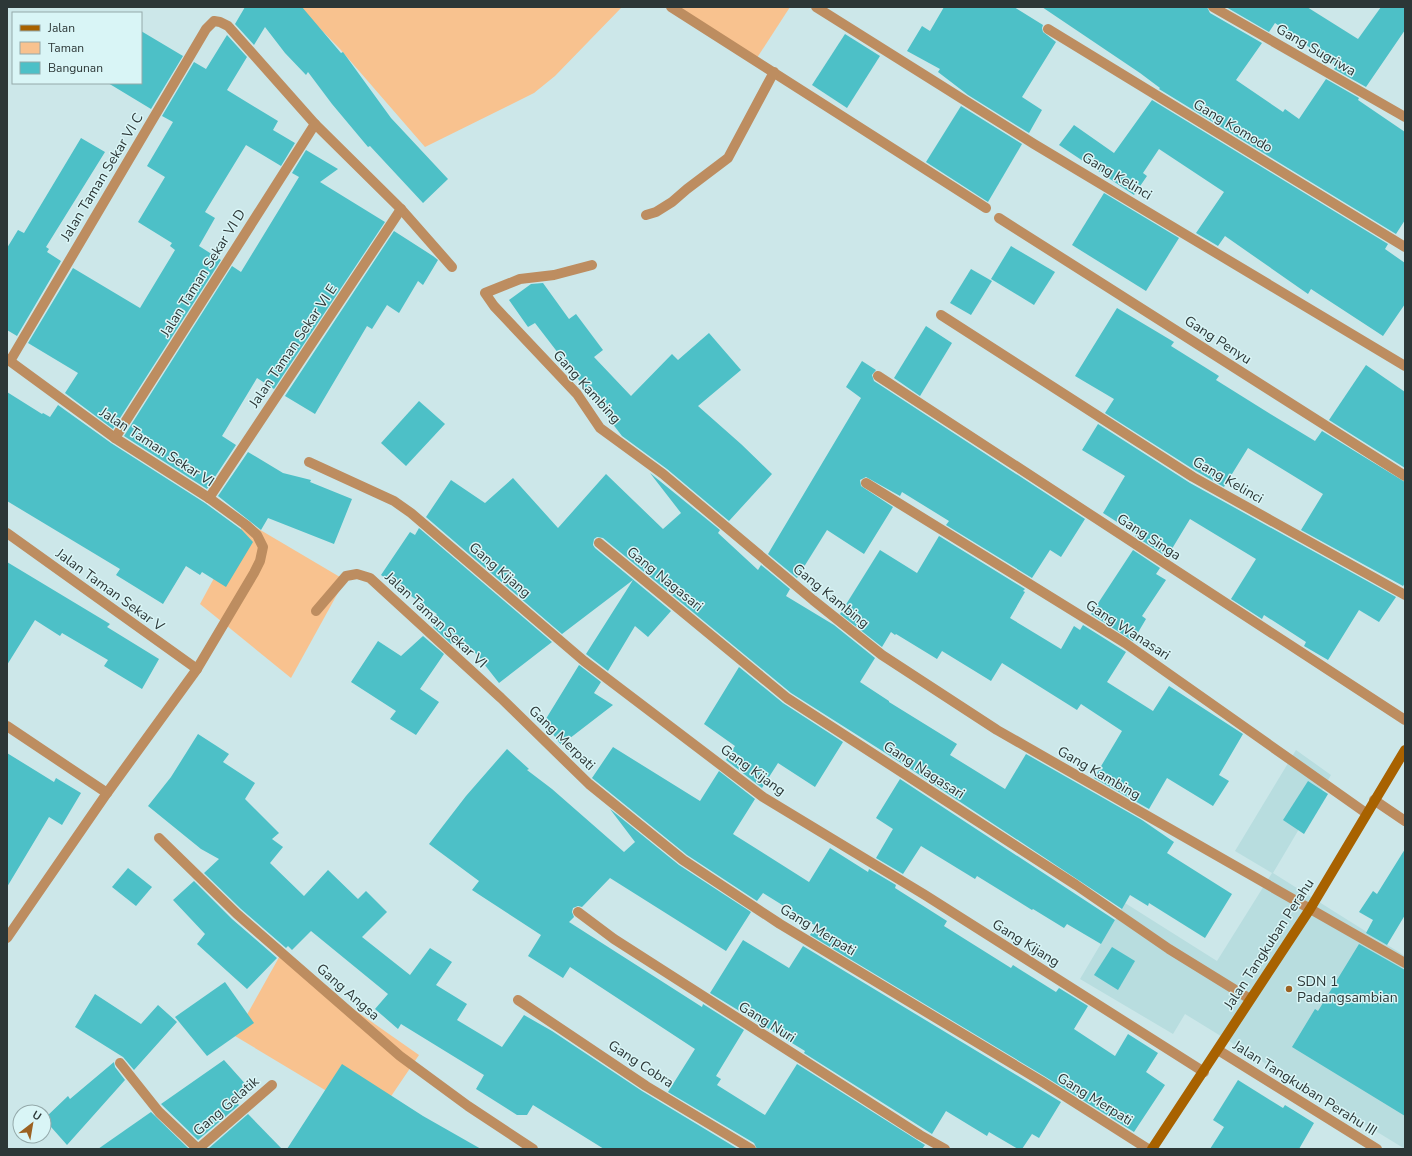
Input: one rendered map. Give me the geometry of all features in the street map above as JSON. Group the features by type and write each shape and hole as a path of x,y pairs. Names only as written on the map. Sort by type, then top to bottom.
{"street":[{"path":"671,7 986,208"},
{"name":"Gang Kelinci","path":"816,7 1034,144 1405,366"},
{"name":"Gang Sugriwa","path":"1213,7 1405,117"},
{"name":"Jalan Taman Sekar VI C","path":"8,360 206,29 214,21 228,26 315,124"},
{"name":"Gang Komodo","path":"1048,29 1405,247"},
{"path":"646,215 656,212 672,202 728,158 774,72"},
{"path":"315,124 400,209 452,267"},
{"name":"Jalan Taman Sekar VI D","path":"115,438 315,124"},
{"name":"Jalan Taman Sekar VI E","path":"209,498 400,209"},
{"name":"Gang Penyu","path":"999,218 1405,476"},
{"name":"Gang Kambing","path":"592,265 554,275 520,279 484,293 577,394 600,428 663,474 813,600 882,655 997,730 1310,910"},
{"name":"Gang Kelinci","path":"942,315 1193,477 1405,595"},
{"name":"Jalan Taman Sekar VI","path":"7,938 107,793 197,669 254,573 260,561 263,547 257,535 209,498 115,438 8,360"},
{"name":"Gang Singa","path":"878,376 1405,720"},
{"name":"Gang Kijang","path":"309,462 394,501 411,513 584,661 763,797 925,895 1204,1072"},
{"name":"Gang Wanasari","path":"866,483 1125,643 1366,813"},
{"name":"Jalan Taman Sekar V","path":"7,533 197,669"},
{"name":"Gang Nagasari","path":"599,543 787,698 1076,885 1169,949 1250,999"},
{"name":"Jalan Taman Sekar VI","path":"316,611 346,576 357,574 370,578 501,698"},
{"name":"Gang Merpati","path":"501,698 589,784 683,860 780,924 1034,1077 1148,1149"},
{"path":"7,726 107,793"},
{"name":"Jalan Tangkuban Perahu","path":"1152,1149 1310,910 1366,813 1405,750"},
{"path":"1374,800 1405,821"},
{"name":"Gang Angsa","path":"159,838 237,914 400,1056 468,1106 534,1149"},
{"path":"1310,910 1405,963"},
{"name":"Gang Nuri","path":"578,912 614,939 736,1019 920,1135 945,1149"},
{"name":"Gang Cobra","path":"518,1000 646,1086 751,1149"},
{"name":"Jalan Tangkuban Perahu III","path":"1218,1050 1377,1149"},
{"path":"120,1063 159,1112 198,1149"},
{"name":"Gang Gelatik","path":"198,1149 272,1085"}],"shaded area":[{"path":"1296,750 1331,775 1273,873 1405,956 1405,1149 1185,1014 1173,1034 1080,979 1125,903 1217,961 1272,873 1235,851"}],"green space":[{"path":"299,7 622,7 555,76 534,93 425,147 340,49"},
{"path":"668,7 790,7 753,64"},
{"path":"245,521 345,580 291,678 200,604"},
{"path":"282,952 339,999 419,1055 375,1120 235,1036"}],"building":[{"path":"245,7 302,7 341,53 343,52 391,118 448,179 423,203 370,146 368,147 332,104 308,72 306,75 285,53 265,27 254,45 235,24"},
{"path":"944,7 1014,7 1043,25 1043,32 1056,42 1022,97 1042,110 1029,133 968,95 938,72 940,69 907,51 922,26 930,31"},
{"path":"1042,7 1207,7 1210,13 1262,43 1236,80 1283,112 1285,109 1299,119 1326,79 1359,98 1358,100 1405,132 1405,220 1396,234 1159,89 1160,88 1140,73"},
{"path":"1226,7 1307,7 1358,39 1381,7 1405,7 1405,30 1366,87 1334,69 1336,66 1275,23 1269,32"},
{"path":"142,32 183,56 151,109 110,84 142,84"},
{"path":"845,34 880,56 847,108 812,85"},
{"path":"227,35 247,57 227,90 278,121 273,130 295,143 281,166 246,145 205,212 215,218 199,246 221,260 113,429 65,393 78,373 28,343 73,268 140,308 175,250 170,246 172,243 138,222 165,177 147,166 173,122 162,116 194,62 206,69"},
{"path":"1152,100 1388,244 1385,249 1405,263 1405,304 1383,336 1311,289 1308,294 1225,236 1218,246 1196,233 1224,192 1159,149 1143,173 1147,176 1134,195 1059,145 1074,125 1114,153"},
{"path":"961,106 1022,144 988,202 926,162"},
{"path":"81,138 105,152 46,247 49,249 47,252 61,261 17,336 7,330 7,248 18,230 24,233"},
{"path":"306,150 338,169 320,182 385,222 274,389 257,378 222,436 236,445 207,489 124,436 232,266 241,272 299,177 292,173"},
{"path":"1104,193 1179,238 1146,291 1072,245"},
{"path":"394,231 438,260 423,285 418,281 399,313 387,305 372,329 367,326 315,414 285,396"},
{"path":"1011,246 1055,272 1034,305 991,279"},
{"path":"971,269 992,281 971,315 950,303"},
{"path":"543,283 569,319 576,314 603,350 594,357 631,396 672,354 678,360 709,333 741,370 698,406 772,474 729,521 667,469 622,436 535,323 528,327 509,300 531,284"},
{"path":"1117,308 1174,342 1171,346 1219,376 1216,380 1315,441 1322,431 1405,482 1405,583 1403,586 1301,530 1323,494 1248,448 1224,487 1105,413 1114,399 1075,376"},
{"path":"926,326 952,343 920,396 894,378"},
{"path":"862,361 876,370 872,375 874,381 1085,519 1061,557 1050,550 1032,578 946,525 949,521 902,492 900,496 866,477 860,480 861,486 893,507 864,554 827,530 797,578 768,554 861,398 846,387"},
{"path":"1366,365 1405,392 1405,468 1329,420"},
{"path":"7,392 42,414 43,413 50,417 58,405 111,443 205,503 242,530 253,542 226,587 202,572 200,575 186,566 163,604 116,575 120,569 7,501"},
{"path":"419,401 445,424 406,466 381,443"},
{"path":"1098,424 1190,483 1396,597 1379,622 1359,610 1328,660 1304,646 1306,642 1264,615 1262,619 1231,599 1256,559 1190,519 1167,557 1135,536 1136,534 1103,513 1125,476 1082,450"},
{"path":"248,452 283,473 311,480 310,482 352,499 334,544 268,518 261,530 218,496"},
{"path":"650,473 720,530 718,533 758,570 761,565 790,589 786,596 834,625 875,658 860,682 889,702 957,744 950,755 1005,789 1026,754 1142,820 1174,842 1167,853 1232,894 1205,938 1149,903 1148,906 1130,895 1122,909 906,766 791,693 603,538 597,537 594,539 593,545 595,548 671,611 648,637 635,626 608,671 586,654 633,580 562,634 426,517 451,480 485,503 513,478 558,528 606,474 663,529 681,513"},
{"path":"419,528 552,642 499,683 473,650 468,655 455,639 451,644 433,627 436,624 431,620 437,614 381,575 410,532 415,535"},
{"path":"939,536 1025,589 1023,591 1025,592 1010,618 1061,649 1074,626 1080,630 1083,625 1126,652 1107,682 1153,711 1169,686 1243,734 1219,775 1229,781 1213,806 1167,778 1149,809 1094,778 1122,731 1081,704 1077,710 1002,663 991,681 942,651 937,659 891,632 882,647 840,614 880,550 917,573"},
{"path":"1133,550 1160,568 1156,574 1166,580 1142,616 1146,619 1133,641 1091,614"},
{"path":"7,562 110,624 107,627 159,659 142,689 104,666 108,660 62,633 60,636 35,620 7,665"},
{"path":"423,636 444,654 420,689 439,702 416,735 390,719 396,711 351,682 378,641 401,656"},
{"path":"579,665 601,682 594,693 613,705 561,745 544,722"},
{"path":"739,667 783,703 843,742 815,787 778,763 762,788 726,760 735,746 704,724"},
{"path":"198,734 229,754 223,762 255,783 245,799 279,833 272,839 283,847 270,863 304,896 328,870 358,899 366,891 387,912 362,937 410,975 430,948 452,962 436,985 467,1004 457,1020 502,1047 524,1015 552,1031 642,1091 738,1149 604,1149 533,1105 527,1115 517,1115 476,1089 484,1075 401,1024 398,1029 375,1009 388,994 311,931 292,950 288,946 286,948 241,909 204,873 219,859 201,849 148,806 171,777"},
{"path":"613,747 700,801 719,771 755,799 733,834 809,882 830,848 868,872 869,869 896,885 895,888 947,921 944,926 1011,968 1013,965 1056,992 1059,988 1088,1006 1074,1029 1115,1056 1128,1034 1158,1053 1146,1072 1165,1085 1134,1132 810,935 816,926 763,893 757,901 687,855 592,778"},
{"path":"507,749 529,769 527,770 552,789 624,852 635,842 610,809 679,865 751,912 726,951 610,878 582,907 578,906 573,908 572,912 574,917 569,922 702,1007 703,1004 744,1030 716,1076 721,1079 717,1085 765,1115 797,1064 925,1145 922,1149 757,1149 754,1143 668,1092 695,1049 570,967 563,978 528,956 541,935 472,890 479,881 429,844 466,796"},
{"path":"7,753 54,782 56,778 81,793 62,825 49,817 7,887"},
{"path":"900,779 1115,920 1101,944 1067,924 1064,928 977,876 975,879 921,846 903,874 876,858 893,829 876,818"},
{"path":"1308,781 1328,794 1304,834 1283,820"},
{"path":"1405,849 1405,915 1387,945 1366,933 1373,920 1359,912 1373,891 1377,894"},
{"path":"128,868 152,887 136,906 112,887"},
{"path":"194,881 232,919 277,958 247,989 197,944 205,934 173,900"},
{"path":"743,940 789,968 803,946 1061,1102 1039,1138 1032,1134 1022,1149 1018,1149 989,1132 987,1136 946,1111 932,1134 804,1053 805,1051 710,993"},
{"path":"1359,944 1405,970 1405,1116 1292,1047 1315,1009 1318,1011"},
{"path":"1112,947 1135,961 1118,990 1094,975"},
{"path":"225,982 254,1023 207,1056 175,1017"},
{"path":"95,994 141,1024 158,1005 177,1022 134,1070 123,1057 75,1027"},
{"path":"224,1060 249,1088 235,1101 239,1105 198,1140 161,1104"},
{"path":"114,1062 115,1067 125,1080 67,1145 52,1128 52,1111 68,1096 70,1099"},
{"path":"342,1064 423,1116 481,1149 287,1149"},
{"path":"1238,1080 1283,1108 1285,1105 1314,1123 1299,1149 1210,1149 1224,1127 1213,1120"},
{"path":"151,1112 189,1149 98,1149"},
{"path":"248,1114 282,1149 208,1149"}],"place":[{"name":"SDN 1 Padangsambian","path":"1289,989"}]}
